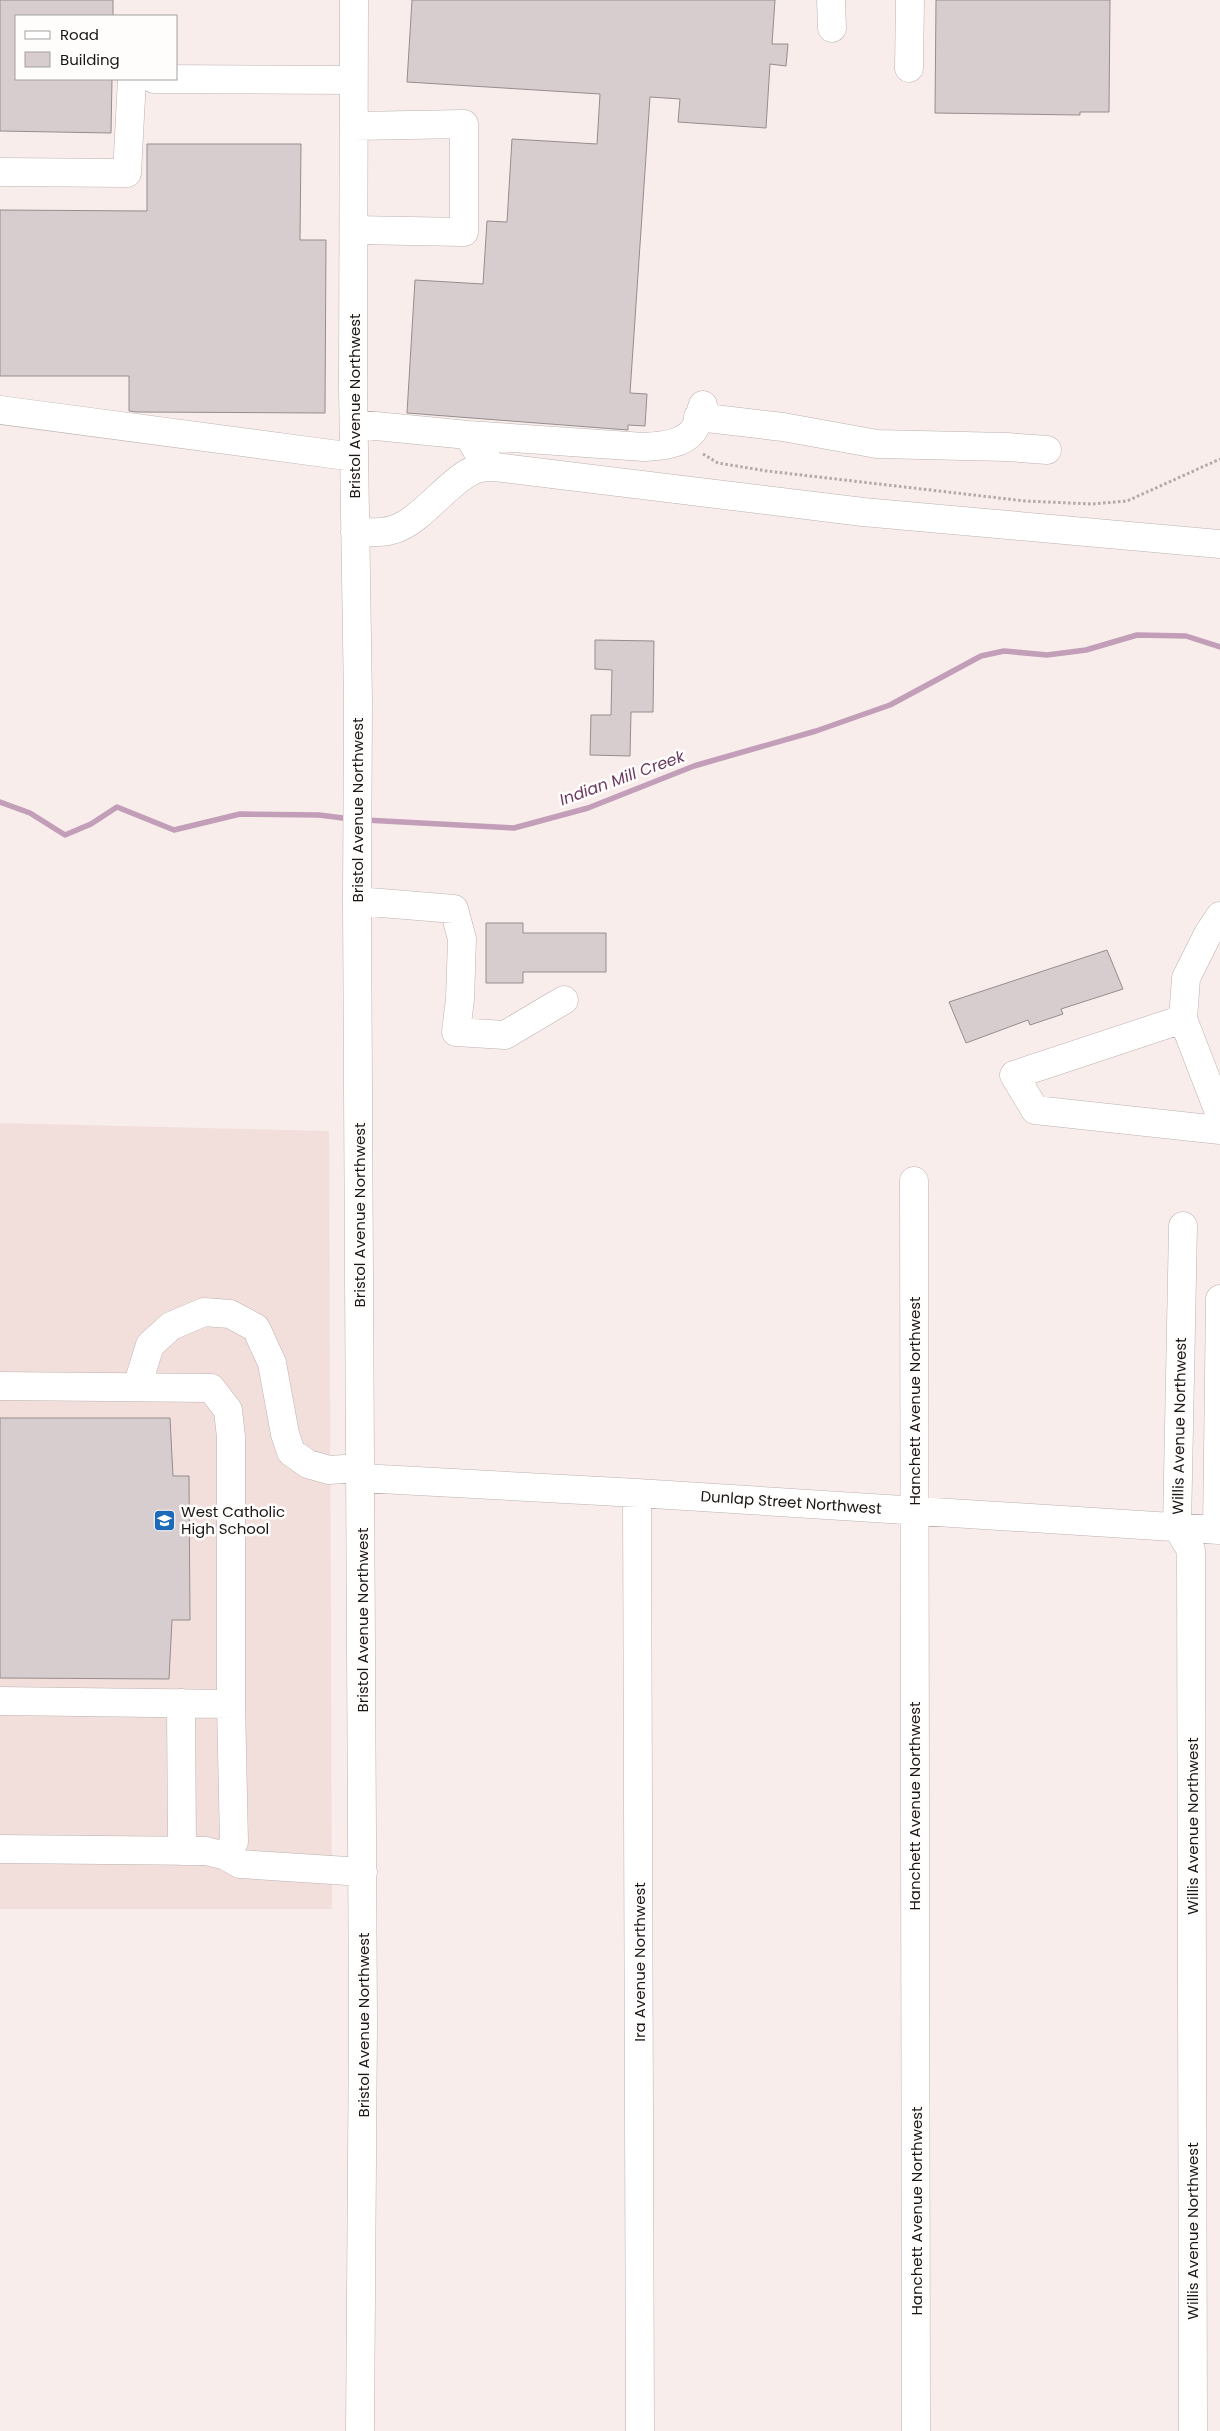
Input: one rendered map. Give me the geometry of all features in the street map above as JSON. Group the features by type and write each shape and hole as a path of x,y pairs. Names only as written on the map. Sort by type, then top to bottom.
{"street":[{"name":"Bristol Avenue Northwest","path":"354,0 354,457 358,748 357,901 362,1872 360,2431"},
{"path":"831,0 832,28"},
{"path":"908,68 910,0"},
{"path":"178,79 353,80"},
{"path":"0,172 127,174 132,80"},
{"path":"354,126 464,124 465,182 464,232 354,230"},
{"path":"0,410 354,457"},
{"path":"354,424 468,435 644,447 660,446 681,440 693,431 700,411 877,444 1007,447 1047,450"},
{"path":"468,435 479,454 496,467"},
{"path":"355,532 378,532 400,527 431,505 465,475 480,468 496,467 863,512 1220,544"},
{"path":"357,901 454,909 462,939 460,999 456,1032 505,1035 564,1000"},
{"path":"1220,916 1208,934 1186,978 1183,1019 1220,1115"},
{"path":"1183,1019 1014,1075 1034,1110 1220,1130"},
{"name":"Hanchett Avenue Northwest","path":"914,1182 916,2431"},
{"name":"Willis Avenue Northwest","path":"1182,1226 1177,1527 1191,1550 1193,2431"},
{"path":"1219,1530 1220,1299"},
{"name":"Dunlap Street Northwest","path":"137,1387 150,1345 171,1326 204,1312 230,1314 256,1328 272,1363 285,1434 291,1452 308,1464 329,1470 637,1493 1219,1530"},
{"path":"0,1386 211,1388 228,1410 231,1437 231,1704 234,1842 226,1856"},
{"name":"Ira Avenue Northwest","path":"637,1493 640,2431"},
{"path":"0,1701 231,1704"},
{"path":"180,1703 182,1851"},
{"path":"0,1849 206,1851 226,1856 240,1864 362,1872"}],"path":[{"path":"681,440 718,463 767,472 1025,501 1092,504 1127,501 1136,498 1220,460"}],"shaded area":[{"name":"West Catholic High School","path":"0,1123 329,1131 332,1909 0,1909"}],"building":[{"path":"0,0 113,0 113,15 15,15 15,80 112,80 111,133 0,131"},
{"path":"412,0 775,0 772,44 788,44 786,66 770,64 766,128 678,122 680,99 650,97 630,393 647,394 645,426 628,425 628,430 407,413 415,280 483,284 487,221 507,222 512,139 597,144 600,94 407,82"},
{"path":"936,0 1110,0 1109,112 1080,112 1080,115 935,113"},
{"path":"147,144 301,144 300,240 326,240 325,413 136,412 129,411 129,376 0,376 0,210 147,211"},
{"path":"595,640 654,641 653,712 631,712 630,756 590,755 591,715 611,715 612,670 595,669"},
{"path":"486,923 523,923 523,933 606,933 606,972 523,972 523,983 486,983"},
{"path":"1107,950 1123,989 1061,1009 1063,1014 1030,1025 1028,1020 966,1043 949,1002"},
{"name":"West Catholic High School","path":"0,1418 170,1418 173,1476 189,1476 190,1620 172,1620 169,1679 0,1678"}],"waterway":[{"name":"Indian Mill Creek","path":"365,820 514,828 588,808 694,766 816,731 890,705 981,656 1004,651 1047,655 1086,650 1137,635 1186,636 1220,647"},
{"name":"Indian Mill Creek","path":"0,802 30,813 65,835 91,824 117,807 174,830 240,814 319,815 351,819"}],"place":[{"name":"West Catholic High School","path":"165,1520"}]}
